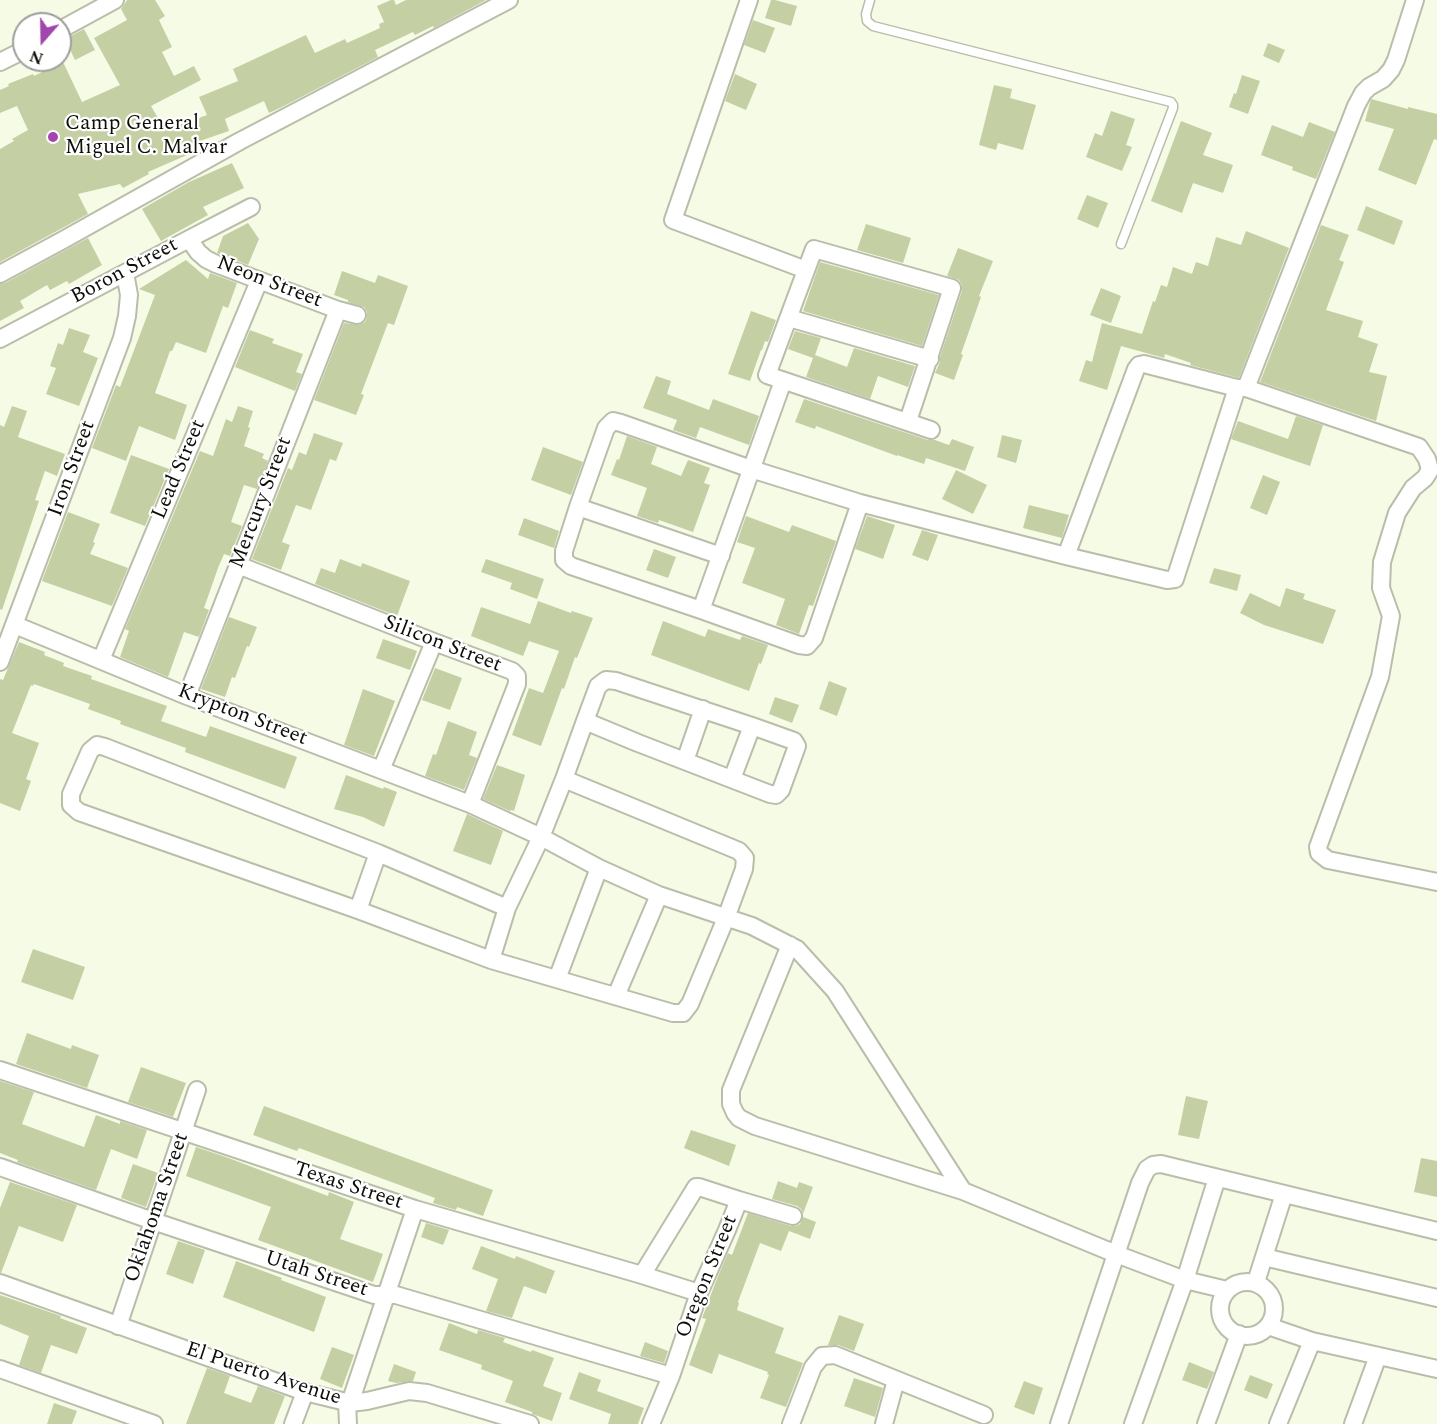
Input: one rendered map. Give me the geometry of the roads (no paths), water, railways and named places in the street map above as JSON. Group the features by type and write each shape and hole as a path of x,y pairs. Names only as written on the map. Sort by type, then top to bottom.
{"street":[{"path":"72,23 115,0"},
{"path":"0,274 240,141 509,0"},
{"path":"749,0 673,220 806,270"},
{"path":"860,503 814,638 807,646 571,566 564,560 564,551 578,507 606,428 613,421 751,469 860,503 1066,556 1167,580 1175,579 1242,388 1356,106 1363,93 1383,79 1391,70 1415,0"},
{"name":"Boron Street","path":"0,339 251,207"},
{"name":"Neon Street","path":"189,238 198,252 206,259 259,281 357,315"},
{"path":"908,421 952,288 814,249 767,375 932,430"},
{"name":"Iron Street","path":"0,662 122,338 129,295 125,273"},
{"name":"Lead Street","path":"101,660 259,281"},
{"name":"Mercury Street","path":"187,696 338,310"},
{"path":"789,318 930,359"},
{"path":"1066,556 1139,365 1144,364 1242,388 1419,447 1427,459 1430,470 1425,478 1413,488 1397,513 1382,562 1381,588 1391,616 1380,677 1318,847 1319,854 1328,860 1437,882"},
{"path":"701,610 783,381"},
{"path":"578,507 721,556"},
{"name":"Silicon Street","path":"238,565 512,671 517,676 517,684 470,804"},
{"name":"Krypton Street","path":"15,625 187,696 470,804 659,895 752,926 797,949 835,991 963,1191"},
{"path":"381,770 434,642"},
{"path":"491,960 507,908 541,837 598,686 606,680 616,681 704,709 794,741 797,747 782,790 776,795 685,762 585,721"},
{"path":"685,762 704,709"},
{"path":"732,779 752,726"},
{"path":"507,908 378,853 105,747 97,746 90,751 71,794 71,805 79,812 358,910 491,960 673,1013 683,1013 690,1004 726,918 744,869 745,858 739,851 564,779"},
{"path":"358,910 378,853"},
{"path":"557,979 599,868"},
{"path":"616,996 659,895"},
{"path":"790,945 731,1090 732,1104 735,1113 740,1118 755,1126 963,1191 1185,1280 1227,1290"},
{"name":"Texas Street","path":"0,1070 415,1209 699,1293"},
{"name":"Oklahoma Street","path":"118,1326 197,1090"},
{"path":"1059,1424 1140,1184 1147,1169 1153,1165 1161,1164 1437,1231"},
{"name":"Utah Street","path":"0,1167 374,1295 396,1295 671,1376"},
{"path":"1133,1424 1185,1280 1217,1178"},
{"name":"Oregon Street","path":"642,1275 696,1188 739,1200 699,1293 671,1376 651,1424"},
{"path":"1256,1282 1284,1194"},
{"path":"739,1200 793,1216"},
{"path":"348,1424 349,1403 415,1209"},
{"path":"1264,1257 1437,1298"},
{"path":"1245,1281 1256,1282 1272,1296 1275,1306 1273,1317 1260,1333 1249,1336 1239,1334 1229,1329 1223,1321 1220,1310 1221,1300 1227,1290 1235,1284 1245,1281"},
{"name":"El Puerto Avenue","path":"0,1283 305,1392 349,1403 409,1391 427,1393 530,1424"},
{"path":"1268,1326 1312,1341 1437,1369"},
{"path":"1206,1424 1239,1334"},
{"path":"1278,1424 1312,1341"},
{"path":"791,1424 813,1367 822,1356 835,1355 984,1415"},
{"path":"1356,1423 1378,1356"},
{"path":"0,1369 154,1424"},
{"path":"884,1424 896,1380"},
{"path":"293,1424 305,1392"}],"lane":[{"path":"870,0 866,14 867,21 873,26 1171,102 1173,108 1120,244"}],"place":[{"name":"Camp General Miguel C. Malvar","path":"53,137"}]}
